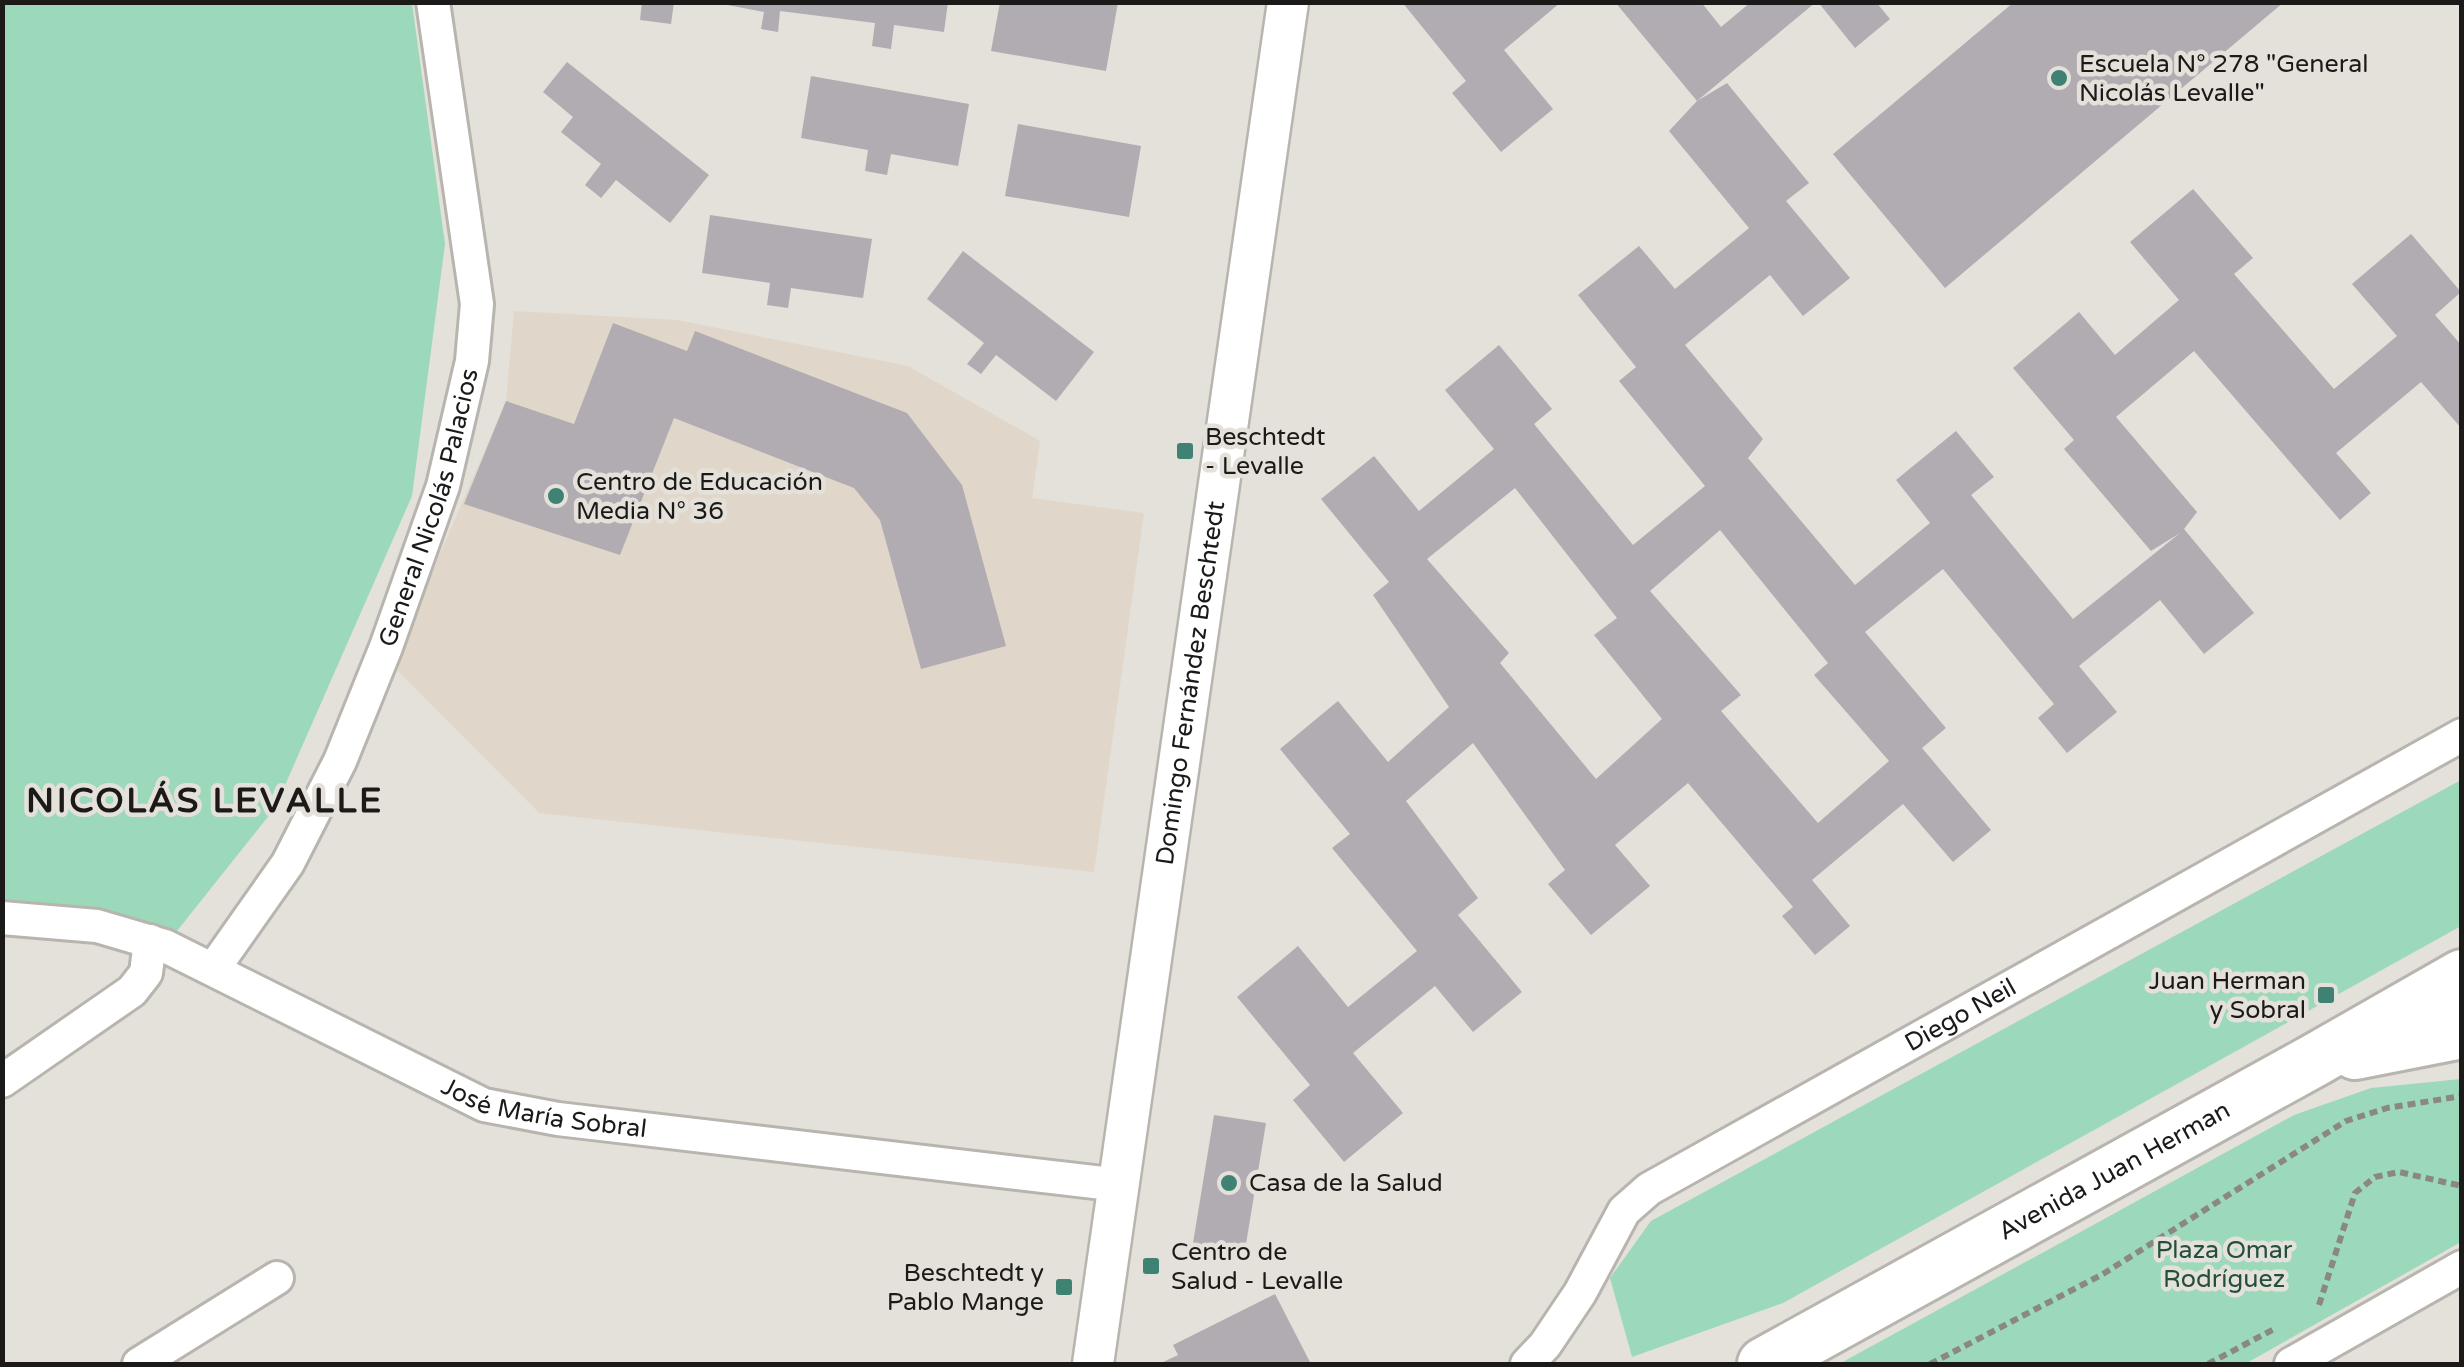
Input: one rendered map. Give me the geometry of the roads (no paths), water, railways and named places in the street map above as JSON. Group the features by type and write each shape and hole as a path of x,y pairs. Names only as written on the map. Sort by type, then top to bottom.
{"main road":[{"name":"Avenida Juan Herman","path":"1764,1364 2462,976"},
{"path":"2314,1060 2462,1032"}],"street":[{"name":"General Nicolás Palacios","path":"214,968 288,863 340,761 386,647 442,486 472,361 477,304 433,2"},
{"name":"Domingo Fernández Beschtedt","path":"1094,1364 1288,2"},
{"name":"Diego Neil","path":"1527,1364 1545,1345 1580,1293 1624,1211 1649,1189 2462,735"},
{"name":"José María Sobral","path":"2,918 98,926 150,941 214,968 484,1105 577,1121 1120,1185"},
{"path":"2,1081 132,991 146,973 150,941"},
{"path":"2291,1364 2462,1267"},
{"path":"139,1364 276,1278"}],"place":[{"name":"Escuela N° 278 \"General Nicolás Levalle\"","path":"2059,78"},
{"name":"Beschtedt - Levalle","path":"1185,451"},
{"name":"Centro de Educación Media N° 36","path":"556,496"},
{"name":"Juan Herman y Sobral","path":"2326,995"},
{"name":"Casa de la Salud","path":"1229,1183"},
{"name":"Centro de Salud - Levalle","path":"1151,1266"},
{"name":"Beschtedt y Pablo Mange","path":"1064,1287"}],"district":[{"name":"NICOLÁS LEVALLE","path":"205,801"}],"park label":[{"name":"Plaza Omar Rodríguez","path":"2224,1264"}]}
